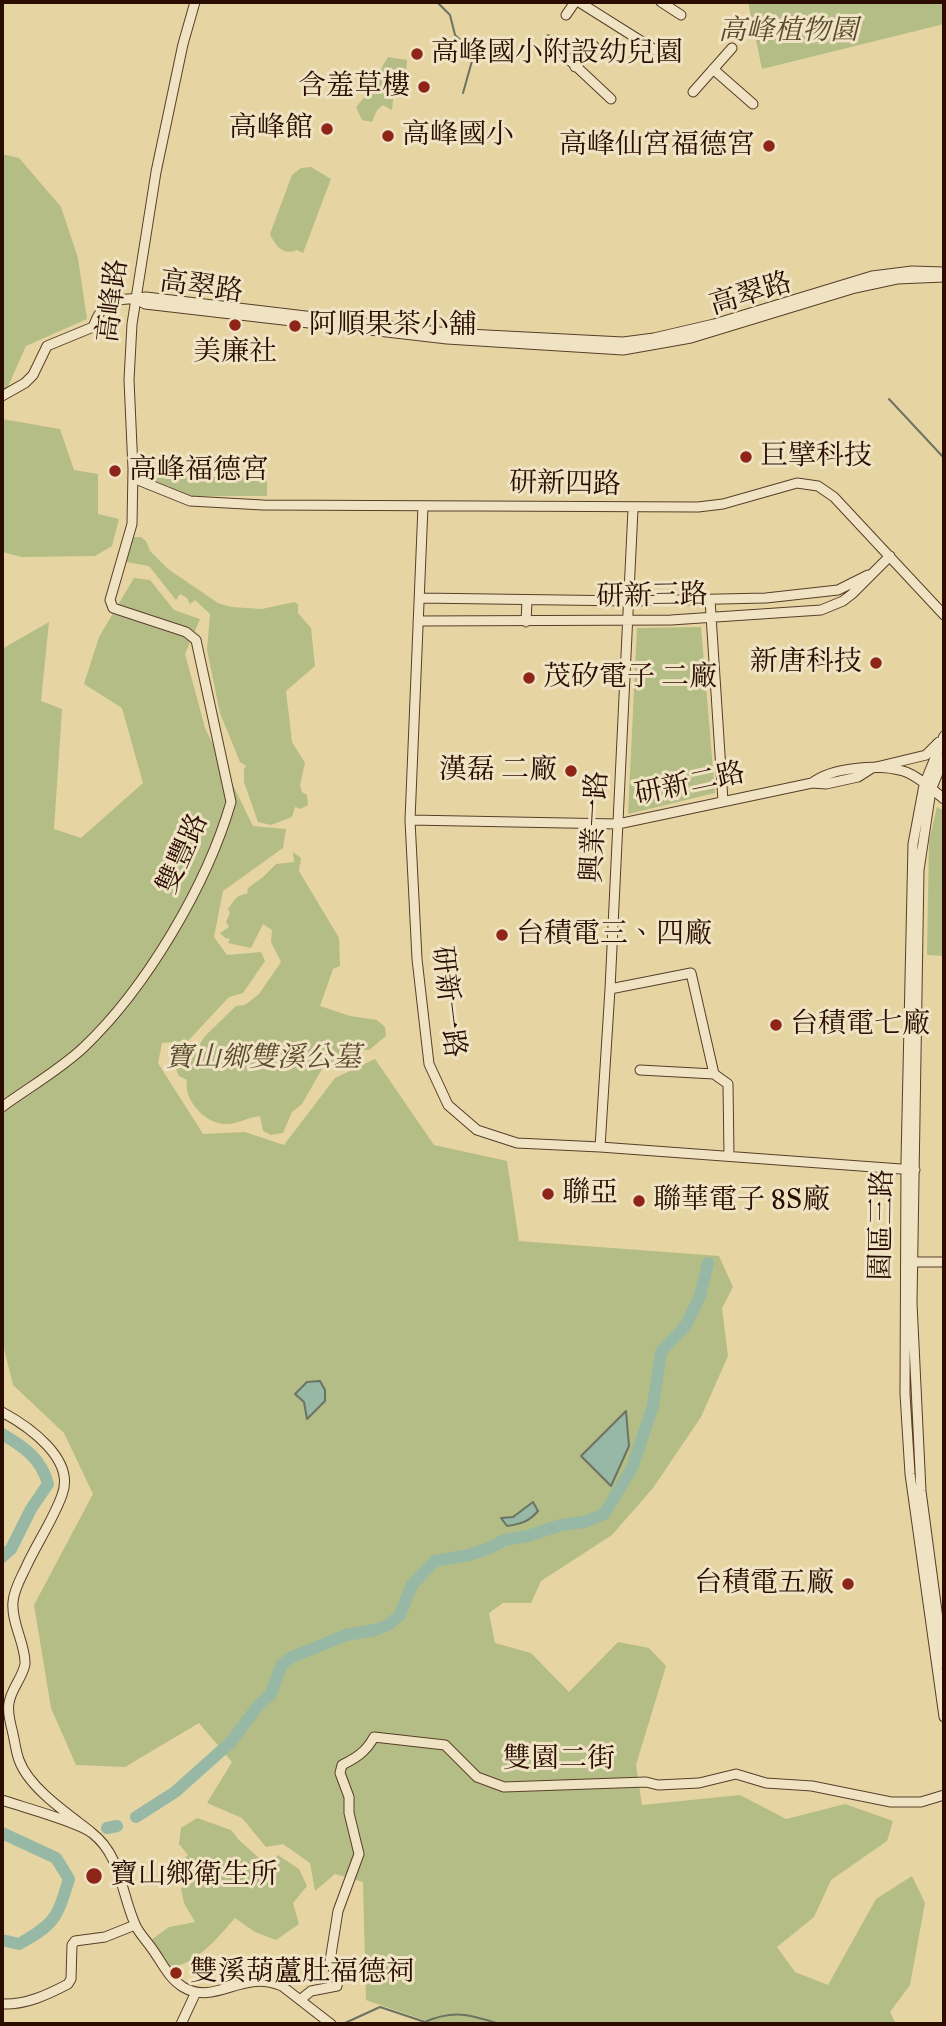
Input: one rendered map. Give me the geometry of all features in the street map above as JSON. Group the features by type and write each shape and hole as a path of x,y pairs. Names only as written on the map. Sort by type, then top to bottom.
{"street":[{"name":"高峰路","path":"113,608 110,600 132,524 129,380 132,324 156,172 183,44 195,2"},
{"path":"566,15 577,2 660,53"},
{"path":"661,2 681,15"},
{"path":"548,40 611,99"},
{"path":"575,67 594,46"},
{"path":"693,92 732,48"},
{"path":"713,69 752,104"},
{"name":"高翠路","path":"136,299 146,297 448,333 623,342 714,324 872,276 912,271 944,272"},
{"name":"高翠路","path":"136,299 145,304 447,340 623,350 691,338 855,288 897,279 944,277"},
{"path":"2,396 33,375 47,346 93,327 99,312 110,302 120,298 136,299"},
{"name":"研新四路","path":"133,478 190,501 263,505 633,509 723,505 797,483 818,486 834,497 944,615"},
{"name":"研新一路","path":"423,506 410,820 417,959 429,1064 448,1105 477,1130 517,1143 910,1169"},
{"name":"興業一路","path":"600,1147 631,601 633,509"},
{"name":"研新三路","path":"418,621 711,619 821,610 843,601 890,556"},
{"name":"研新三路","path":"420,598 631,601 765,597 838,590 873,572"},
{"path":"526,622 527,600"},
{"path":"710,600 723,801"},
{"name":"雙豐路","path":"2,1107 82,1049 121,1009 176,926 198,887 231,802 200,648 196,640 186,632 113,608"},
{"name":"研新二路","path":"410,820 618,824 812,783 826,784 858,777 872,768 926,755 944,737"},
{"name":"園區三路","path":"944,737 928,787 919,870 905,1394 910,1474 944,1717"},
{"name":"園區三路","path":"928,787 944,758"},
{"name":"研新二路","path":"872,768 904,771 944,799"},
{"path":"610,989 691,973 715,1074"},
{"path":"640,1070 715,1074 728,1084 729,1156"},
{"path":"909,1262 944,1262"},
{"name":"園區三路","path":"909,1262 920,1491 944,1664"},
{"path":"2,1412 27,1426 45,1443 61,1468 65,1481 63,1494 17,1587 13,1602 25,1667 12,1689 8,1705 20,1762 37,1787 106,1846 120,1874 135,1926 169,1974 182,1987 195,1992 221,1992 259,1981 282,1986 331,2024"},
{"name":"雙園二街","path":"300,2000 311,1991 337,1986 338,1980 330,1961 338,1910 359,1854 349,1813 349,1797 340,1773 342,1765 356,1759 369,1746 373,1737 445,1745 477,1777 504,1787 646,1782 669,1785 699,1783 736,1774 766,1783 811,1786 891,1802 921,1802 944,1795"},
{"path":"2,1800 90,1831"},
{"path":"2,2004 31,2001 68,1984 71,1979 72,1945 75,1941 105,1937 135,1926"},
{"path":"181,2024 195,1992"}],"green space":[{"name":"高峰植物園","path":"748,2 944,2 944,24 762,69"},
{"path":"388,57 407,60 405,91 394,91 392,110 383,105 377,110 372,122 362,120 356,107 378,82"},
{"path":"2,154 19,158 61,207 78,258 87,319 26,346 2,400"},
{"path":"311,167 331,179 303,253 297,250 284,251 277,246 270,234 292,175 301,168"},
{"path":"2,419 60,429 74,470 98,474 98,514 119,519 112,546 95,556 22,557 2,552"},
{"path":"267,476 267,496 191,496 148,478"},
{"path":"129,537 141,537 150,551 168,569 218,603 231,607 262,609 294,602 298,604 298,613 311,628 315,666 286,691 292,742 305,763 300,785 302,792 307,795 308,805 300,809 295,807 292,817 271,825 258,822 244,782 246,766 240,762 220,713 207,650 210,614 195,600 190,604 187,598 180,594 176,600 149,566 121,561"},
{"path":"134,578 150,580 174,610 200,619 185,654 205,728 253,826 286,829 283,848 223,891 214,937 227,955 261,952 265,961 243,993 229,997 188,1041 162,1043 158,1063 203,1134 245,1132 284,1145 335,1078 375,1059 434,1145 507,1161 519,1241 719,1256 733,1287 722,1308 728,1356 701,1417 653,1488 612,1535 541,1581 531,1603 503,1603 489,1613 495,1643 531,1653 569,1692 618,1642 649,1648 666,1666 636,1765 642,1805 740,1795 786,1819 845,1804 893,1821 887,1841 831,1880 814,1917 777,1947 795,1972 828,1985 876,1899 912,1876 925,1903 910,1985 890,2012 896,2024 435,2024 366,2000 363,1882 335,1874 315,1891 310,1863 283,1844 266,1847 242,1818 207,1803 232,1762 199,1723 125,1767 76,1765 51,1708 34,1605 93,1494 64,1433 13,1385 2,1341 2,649 49,622 41,701 62,709 54,829 81,838 143,783 122,708 84,684 99,637"},
{"path":"701,627 715,793 628,814 637,628"},
{"path":"937,807 944,811 944,956 927,955 929,841"},
{"name":"寶山鄉雙溪公墓","path":"293,852 301,858 299,871 339,938 340,966 333,969 320,1006 350,1016 377,1020 385,1027 386,1036 355,1057 351,1051 341,1061 336,1059 329,1067 326,1062 302,1104 292,1112 283,1133 271,1135 263,1131 260,1116 227,1124 204,1116 192,1103 187,1080 179,1076 169,1053 187,1053 192,1056 205,1036 236,1006 245,1005 259,994 281,962 271,942 272,930 263,924 251,948 228,943 230,939 220,933 229,927 226,922 230,913 228,909 235,899 247,894 248,888 276,864 294,862"},
{"path":"197,1818 231,1830 268,1866 278,1855 299,1869 307,1886 293,1903 299,1924 276,1940 255,1932 235,1918 213,1943 196,1956 167,1969 151,1940 169,1927 195,1922 184,1903 181,1888 192,1883 181,1862 188,1855 179,1844 181,1828"}],"shaded area":[{"path":"320,1381 325,1390 325,1401 307,1419 304,1402 295,1394 307,1382"},
{"path":"626,1411 629,1446 611,1486 581,1456"},
{"path":"533,1502 538,1511 528,1520 507,1526 501,1518 513,1517"}],"waterway":[{"path":"437,2 450,15 455,35 469,48 472,61 463,93"},
{"path":"889,399 944,458"},
{"path":"136,1817 175,1792 231,1742 257,1707 271,1694 281,1666 290,1658 346,1635 388,1625 400,1615 412,1585 435,1561 469,1555 504,1540 528,1536 561,1525 584,1522 604,1514 632,1468 653,1406 661,1352 686,1325 700,1296 708,1263"},
{"path":"2,1434 31,1454 41,1467 48,1484 31,1509 11,1549 2,1557"},
{"path":"107,1828 117,1826"},
{"path":"2,1833 56,1858 69,1879 61,1903 47,1925 19,1944 2,1940"},
{"path":"345,2023 380,2007 425,2022 445,2016 463,2015 500,2024"}],"place":[{"name":"高峰國小附設幼兒園","path":"417,54"},
{"name":"含羞草樓","path":"424,87"},
{"name":"高峰館","path":"327,129"},
{"name":"高峰國小","path":"388,136"},
{"name":"高峰仙宮福德宮","path":"769,146"},
{"name":"美廉社","path":"235,325"},
{"name":"阿順果茶小舖","path":"295,326"},
{"name":"巨擘科技","path":"746,457"},
{"name":"高峰福德宮","path":"115,471"},
{"name":"新唐科技","path":"876,663"},
{"name":"茂矽電子 二廠","path":"529,678"},
{"name":"漢磊 二廠","path":"571,771"},
{"name":"台積電三、四廠","path":"502,935"},
{"name":"台積電七廠","path":"776,1025"},
{"name":"聯亞","path":"548,1194"},
{"name":"聯華電子 8S廠","path":"639,1201"},
{"name":"台積電五廠","path":"848,1584"},
{"name":"寶山鄉衛生所","path":"94,1876"},
{"name":"雙溪葫蘆肚福德祠","path":"176,1973"}]}
